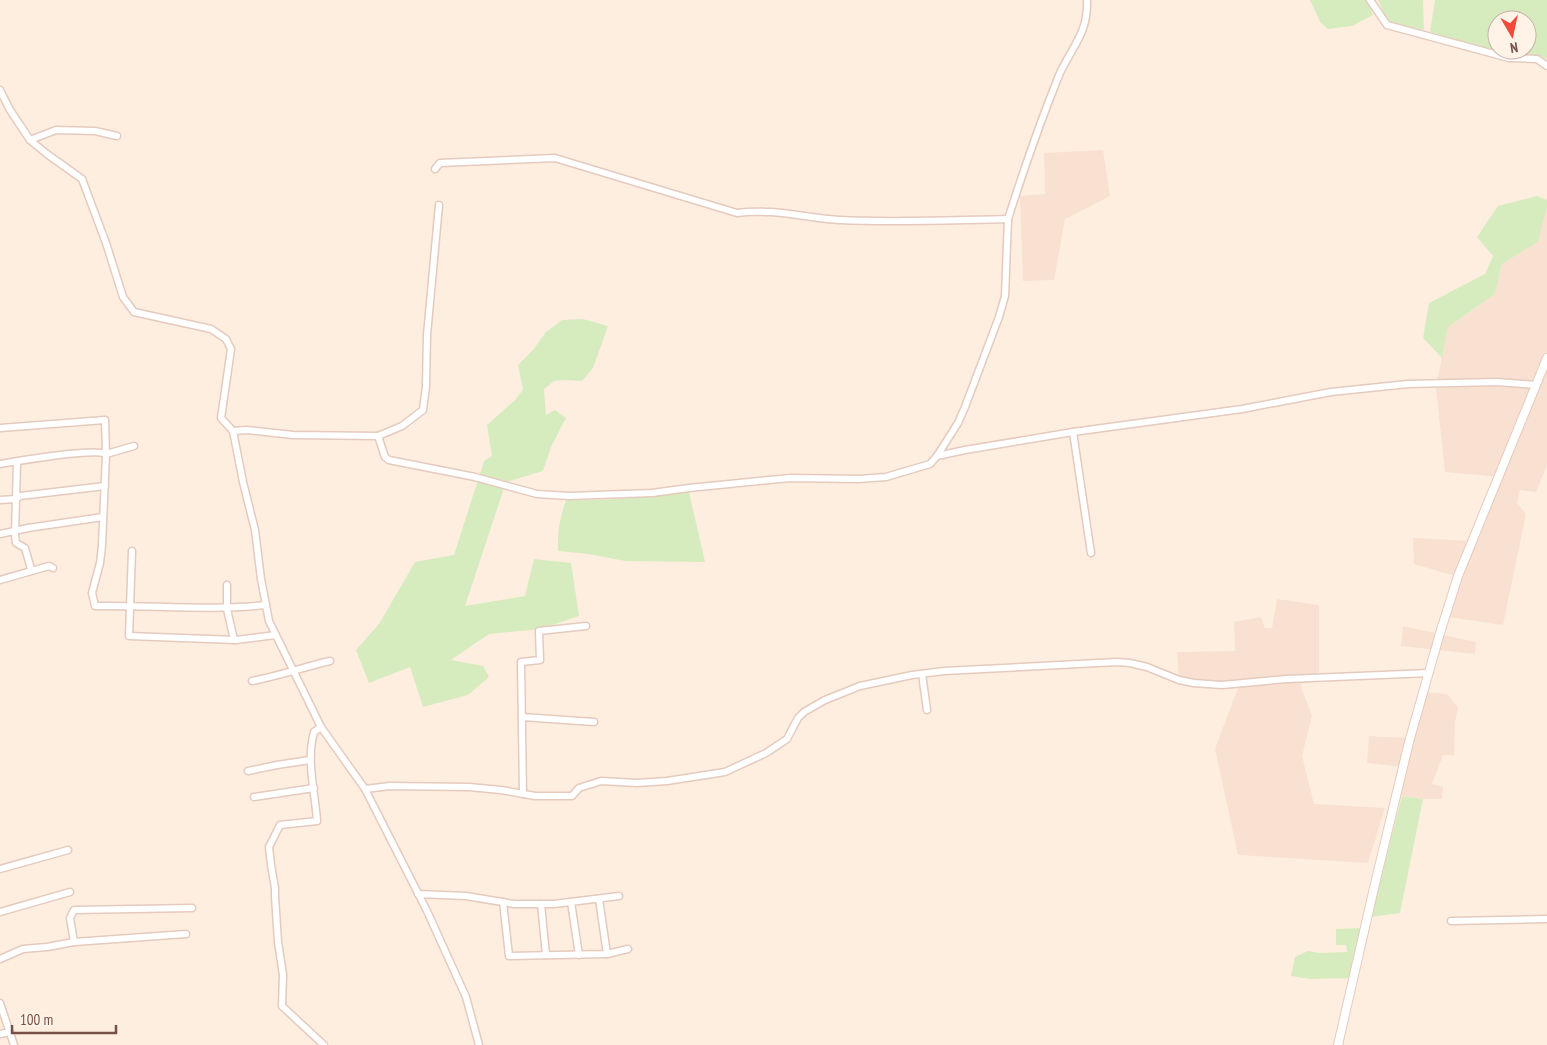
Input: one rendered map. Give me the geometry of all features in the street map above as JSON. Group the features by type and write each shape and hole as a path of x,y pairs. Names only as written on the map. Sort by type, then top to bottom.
{"street":[{"path":"378,436 389,460 475,477 537,494 569,496 652,493 790,478 859,479 886,477 930,464 958,423 999,317 1005,296 1008,218 1038,129 1062,68 1084,29 1087,0"},
{"path":"1370,0 1387,25 1509,58 1537,60 1547,66"},
{"path":"0,90 10,110 30,140 82,180 106,243 123,297 134,312 211,328 226,338 231,349 221,418 233,431 255,530 269,621 321,727 365,789 418,894 466,997 479,1045"},
{"path":"30,140 56,130 95,130 117,136"},
{"path":"435,169 440,163 555,158 737,213 754,210 837,220 889,222 1008,218"},
{"path":"233,431 247,430 293,435 378,436 402,426 423,410 426,386 427,335 440,205"},
{"path":"1338,1045 1409,742 1458,576 1547,358"},
{"path":"937,456 1073,432 1242,409 1331,392 1408,384 1497,382 1536,385"},
{"path":"0,428 105,420 106,454 101,554 92,593 94,606 130,605 227,608 266,605"},
{"path":"1073,432 1091,552"},
{"path":"0,464 101,451 106,454 134,446"},
{"path":"17,462 16,543 25,548 30,571"},
{"path":"0,500 105,486"},
{"path":"0,534 28,528 103,518"},
{"path":"132,551 129,636 234,640 276,636"},
{"path":"0,580 49,566 53,568"},
{"path":"226,585 227,608 234,640"},
{"path":"522,794 521,662 540,660 539,631 586,626"},
{"path":"252,681 330,661"},
{"path":"365,789 390,786 469,787 535,796 572,796 580,788 601,781 652,782 725,772 766,753 788,739 798,718 804,712 826,700 860,686 944,671 1130,662 1194,684 1222,685 1287,679 1429,673"},
{"path":"922,674 927,710"},
{"path":"522,717 594,722"},
{"path":"321,727 314,732 310,745 316,821 280,825 269,847 270,865 275,888 278,942 283,975 282,1006 324,1045"},
{"path":"248,771 310,760"},
{"path":"254,797 314,788"},
{"path":"0,868 68,850"},
{"path":"0,912 70,892"},
{"path":"418,894 466,896 514,904 554,904 619,896"},
{"path":"599,898 607,954"},
{"path":"504,902 509,956 607,954 628,949"},
{"path":"571,902 579,955"},
{"path":"541,904 546,955"},
{"path":"74,942 70,918 74,910 192,908"},
{"path":"1451,922 1547,919"},
{"path":"0,958 23,949 74,942 186,934"},
{"path":"0,1003 14,1045"},
{"path":"0,1034 10,1032"}],"shaded area":[{"path":"1103,150 1110,196 1065,219 1054,280 1023,281 1020,196 1045,194 1044,153"},
{"path":"1547,207 1547,465 1536,492 1520,490 1517,503 1526,514 1503,625 1448,617 1462,578 1414,564 1413,538 1472,541 1500,477 1445,472 1436,387 1448,327 1495,294 1502,264 1538,242"},
{"path":"1277,599 1319,605 1319,675 1300,685 1312,716 1302,756 1314,804 1385,808 1368,863 1238,855 1215,749 1238,688 1179,676 1177,652 1235,651 1234,622 1261,617 1265,628 1272,628"},
{"path":"1403,626 1476,642 1475,654 1401,646"},
{"path":"1423,692 1447,694 1458,707 1455,722 1454,755 1443,755 1432,784 1443,787 1442,799 1423,799 1397,795 1403,767 1367,763 1369,736 1407,738"}],"green space":[{"path":"1310,0 1366,0 1373,15 1352,26 1328,29 1320,22"},
{"path":"1378,0 1423,0 1424,30 1389,24"},
{"path":"1435,0 1547,0 1547,59 1537,56 1537,10 1487,10 1487,49 1430,32"},
{"path":"1537,196 1547,200 1538,242 1502,264 1495,294 1448,327 1442,358 1423,338 1429,303 1485,274 1493,256 1477,237 1498,206"},
{"path":"583,319 608,326 593,368 582,381 554,381 544,389 546,415 555,410 566,418 551,447 543,471 506,482 465,606 525,596 534,559 571,563 579,616 541,629 489,634 451,660 483,666 489,677 468,695 423,707 410,667 369,683 356,650 379,624 415,562 454,555 484,461 492,456 487,425 515,400 523,390 518,365 533,350 546,332 562,320"},
{"path":"689,492 705,562 625,561 558,551 559,525 566,500 628,498"},
{"path":"1402,796 1423,799 1400,913 1371,917"},
{"path":"1364,928 1353,978 1310,979 1291,976 1295,957 1308,951 1320,953 1347,952 1346,945 1336,945 1336,929"}]}
